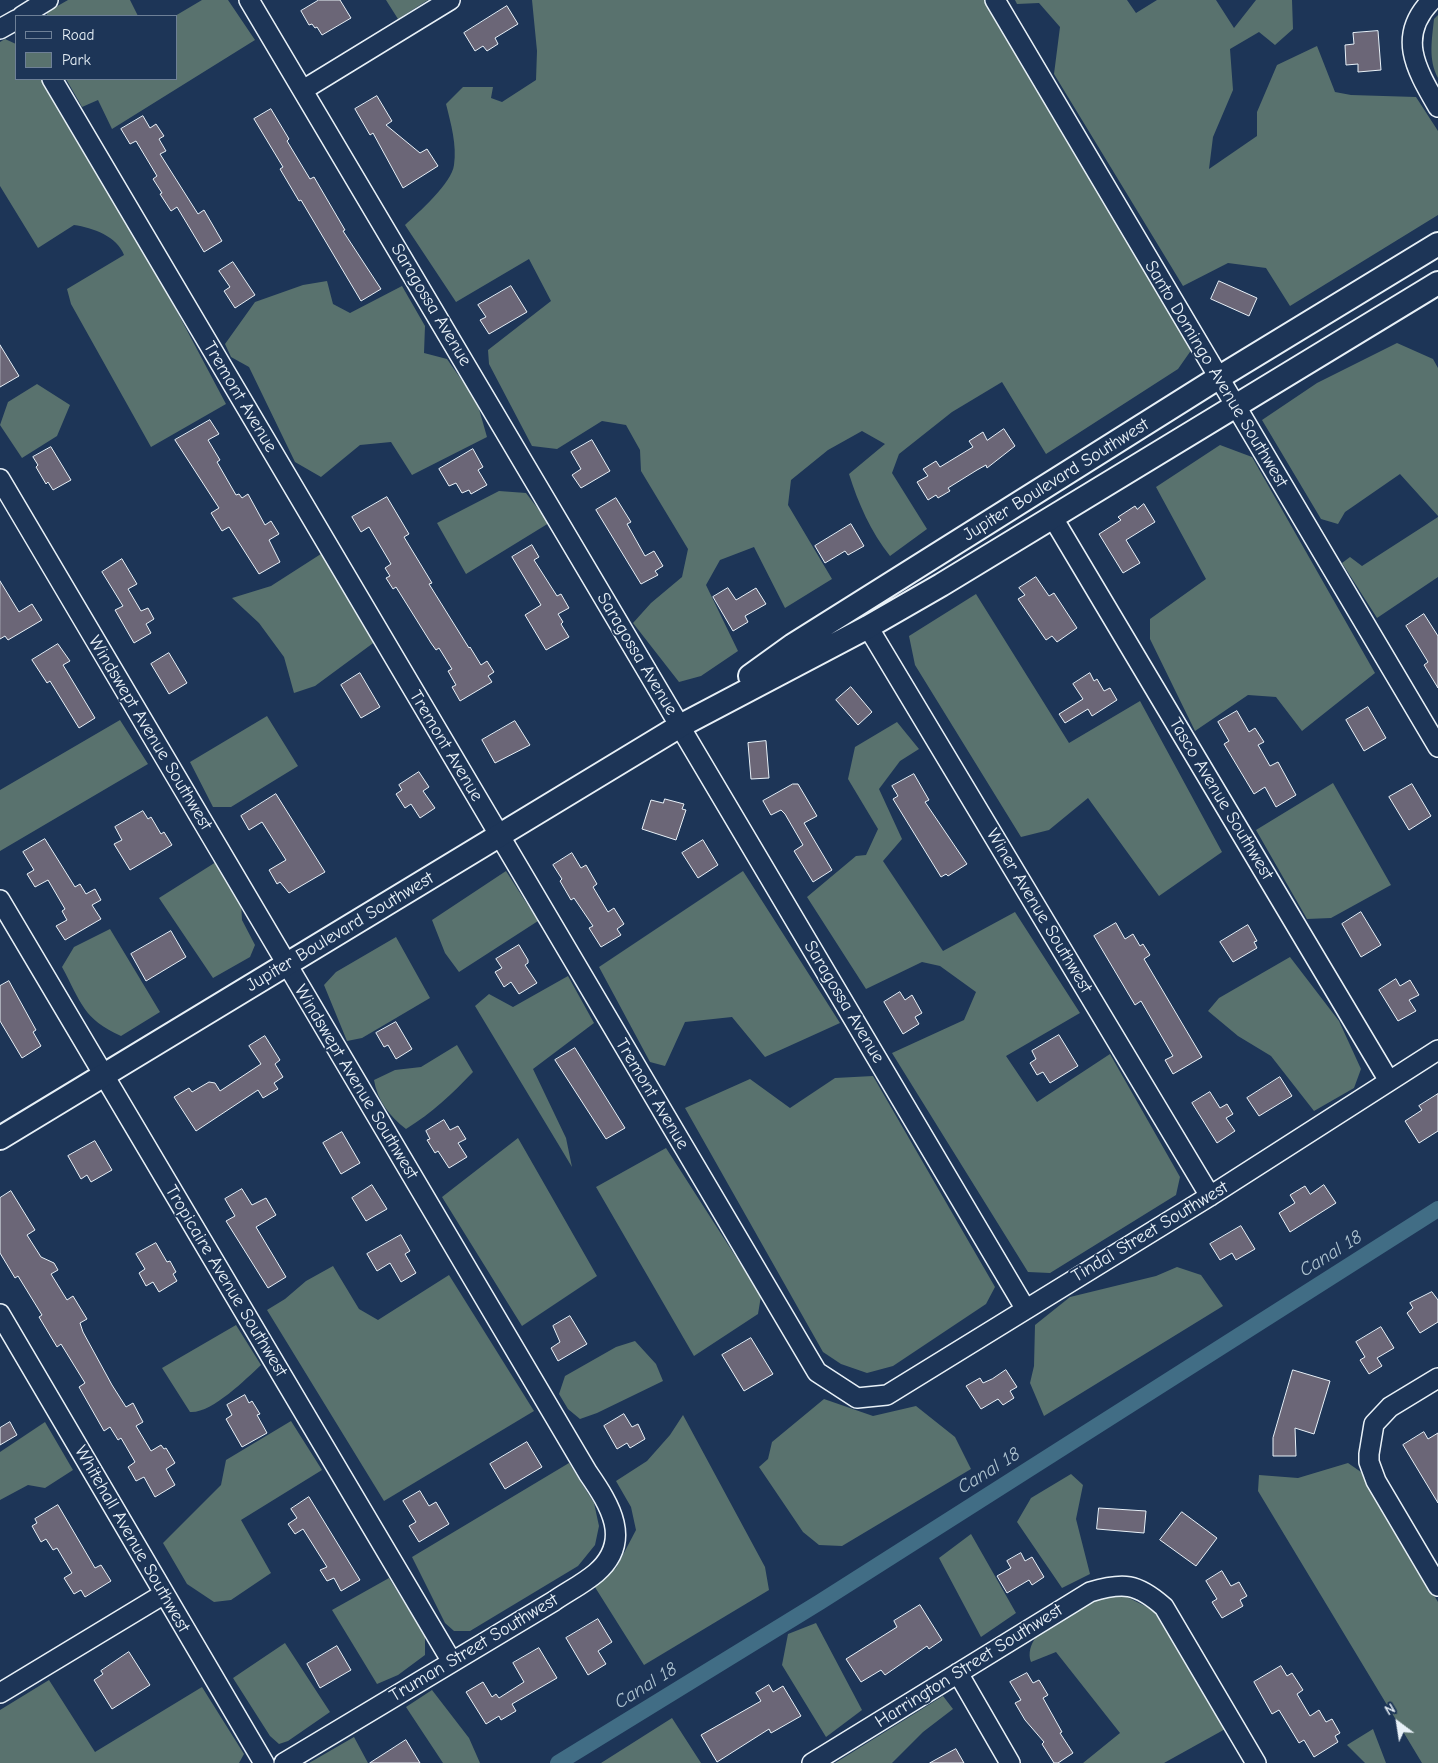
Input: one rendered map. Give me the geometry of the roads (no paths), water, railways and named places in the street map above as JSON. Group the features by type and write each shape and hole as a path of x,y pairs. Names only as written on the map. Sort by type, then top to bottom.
{"street":[{"path":"24,15 48,0"},
{"name":"Saragossa Avenue","path":"249,0 1025,1308"},
{"path":"303,90 450,0"},
{"name":"Santo Domingo Avenue Southwest","path":"995,0 1438,747"},
{"path":"1432,0 1420,12 1413,35 1414,61 1438,106"},
{"path":"0,29 15,21"},
{"name":"Tremont Avenue","path":"53,80 817,1372 856,1398"},
{"name":"Jupiter Boulevard Southwest","path":"680,726 793,646 1218,378 1438,244"},
{"path":"1412,260 1435,291"},
{"name":"Jupiter Boulevard Southwest","path":"0,1138 680,726 868,627 1053,518 1234,405 1435,291"},
{"name":"Windswept Avenue Southwest","path":"0,479 588,1473 607,1502"},
{"name":"Tasco Avenue Southwest","path":"1053,518 1389,1081"},
{"name":"Winer Avenue Southwest","path":"868,627 1210,1196"},
{"name":"Tropicaire Avenue Southwest","path":"0,900 452,1662"},
{"name":"Tindal Street Southwest","path":"856,1398 887,1395 1025,1308 1210,1196 1438,1050"},
{"name":"Whitehall Avenue Southwest","path":"0,1314 264,1763"},
{"path":"1438,1378 1390,1406 1374,1424 1369,1446 1369,1462 1376,1481 1438,1586"},
{"name":"Truman Street Southwest","path":"284,1763 554,1601 596,1572 612,1552 617,1529 607,1502"},
{"name":"Harrington Street Southwest","path":"812,1763 1090,1592 1115,1584 1131,1586 1148,1592 1164,1607 1256,1763"},
{"path":"0,1694 164,1594"},
{"path":"958,1673 1010,1763"}],"waterway":[{"name":"Canal 18","path":"558,1763 820,1602 1438,1209"}]}
